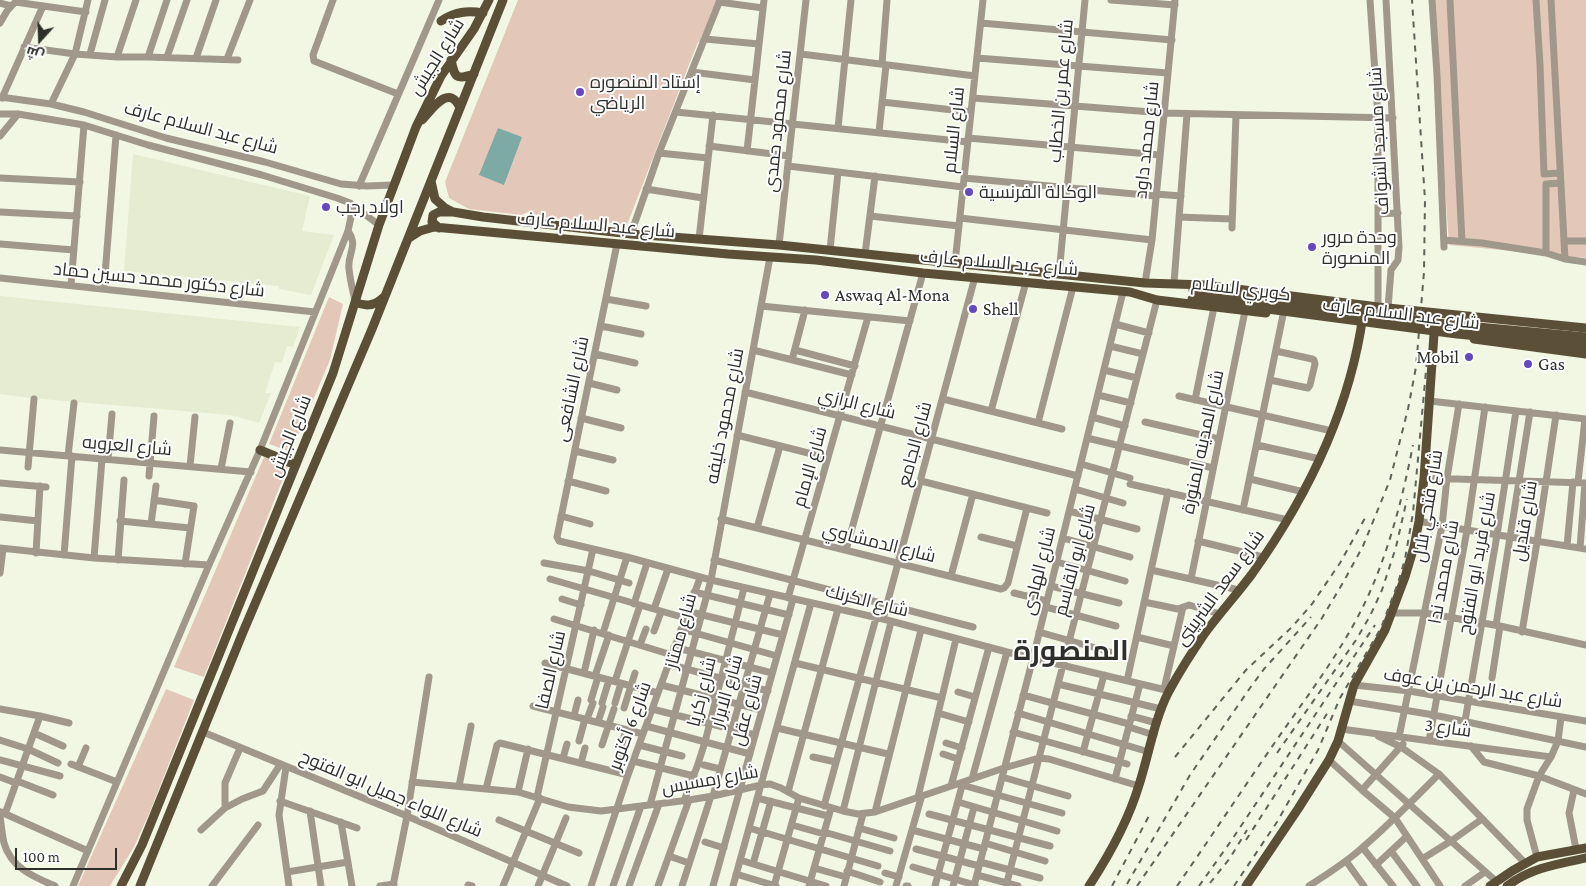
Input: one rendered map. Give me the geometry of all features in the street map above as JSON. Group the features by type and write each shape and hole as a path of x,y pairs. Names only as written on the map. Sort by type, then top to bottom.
{"main road":[{"name":"شارع الجيش","path":"121,886 142,845 333,373 379,225 416,127 432,93 451,60 483,13 489,0"},
{"name":"شارع الجيش","path":"141,885 244,631 409,238 504,0"},
{"path":"441,21 450,15 461,12 483,13"},
{"path":"451,60 454,74 457,77 462,78 474,74"},
{"path":"416,127 442,99 453,99 460,108"},
{"path":"431,181 435,199 440,205 453,212"},
{"path":"439,228 432,222 433,215 439,212 453,212"},
{"name":"شارع عبد السلام عارف","path":"453,212 631,234 779,245 1145,283 1204,285 1364,305 1586,328"},
{"name":"شارع عبد السلام عارف","path":"409,238 420,230 439,228 816,260 923,273 1127,292 1157,300 1362,324 1586,354"},
{"name":"كوبري السلام","path":"1145,283 1192,295 1279,309 1457,334 1586,346"},
{"path":"1202,306 1204,285"},
{"name":"كوبري السلام","path":"1127,292 1192,295 1446,324 1586,337"},
{"path":"355,302 372,305 386,293"},
{"name":"شارع سعد الشربينى","path":"1089,886 1110,854 1131,810 1167,690 1288,520 1320,459 1346,391 1356,355 1364,305"},
{"path":"1454,336 1455,315"},
{"path":"1533,324 1533,348"},
{"path":"1246,886 1298,809 1328,760 1338,741 1354,685 1382,636 1392,613 1414,547 1419,521 1424,478 1434,334"},
{"path":"260,450 296,465"},
{"path":"231,625 244,631"},
{"path":"1493,884 1537,857 1583,849"},
{"path":"1507,886 1531,871 1586,858"},
{"path":"126,876 132,882 141,885"}],"street":[{"path":"51,104 75,54 88,0"},
{"path":"90,54 105,0"},
{"path":"117,57 136,0"},
{"path":"148,56 168,0"},
{"path":"167,57 188,0"},
{"path":"196,58 216,0"},
{"path":"227,59 250,0"},
{"path":"333,0 313,55 314,61 398,94"},
{"path":"359,186 440,0"},
{"name":"شارع محمود حمدى","path":"779,245 806,0"},
{"path":"838,128 851,0"},
{"path":"879,132 888,0"},
{"name":"شارع السلام","path":"955,263 983,0"},
{"name":"شارع عمر بن الخطاب","path":"1059,274 1085,0"},
{"path":"1111,0 1175,3"},
{"path":"1370,0 1378,117 1378,214 1383,307"},
{"name":"شارع مسجد الشواف","path":"1383,307 1390,270 1398,260 1399,253 1386,0"},
{"path":"1432,0 1444,243 1462,241 1482,243 1546,253 1586,262"},
{"path":"1450,0 1462,241"},
{"path":"1536,0 1544,174 1560,173"},
{"path":"1551,0 1566,259"},
{"path":"631,234 659,153 720,1 764,4 747,151"},
{"path":"0,3 86,12"},
{"path":"0,23 14,3"},
{"name":"شارع محمد داود","path":"1145,283 1152,240 1175,3"},
{"path":"1,98 43,6"},
{"path":"981,23 1172,40"},
{"path":"705,39 759,44"},
{"path":"24,48 117,57 148,56 238,60"},
{"path":"801,54 975,76"},
{"path":"977,58 1168,73"},
{"path":"692,72 755,80"},
{"name":"شارع عبد السلام عارف","path":"1,98 51,104 84,112 166,138 265,162 341,184 359,186 393,185"},
{"path":"973,98 1164,113 1393,118"},
{"path":"882,102 971,112"},
{"path":"676,112 968,140 1160,155"},
{"name":"شارع عبد السلام عارف","path":"0,114 18,114 84,125 163,150 262,175 350,203 379,225"},
{"path":"0,136 18,114"},
{"path":"1174,283 1187,114"},
{"path":"1232,228 1236,114"},
{"path":"699,239 713,115"},
{"path":"71,285 84,125"},
{"path":"104,288 118,135 124,125"},
{"path":"709,146 789,156"},
{"path":"202,159 206,148"},
{"path":"659,153 708,158"},
{"path":"262,175 265,162"},
{"path":"788,166 963,187"},
{"path":"830,250 838,172"},
{"path":"866,254 875,176"},
{"path":"0,178 80,182"},
{"path":"964,178 1181,196"},
{"path":"1546,253 1546,184 1561,183"},
{"path":"646,189 703,198"},
{"path":"73,886 209,565 260,450 348,231 351,217 350,203"},
{"path":"0,212 77,216"},
{"path":"1378,214 1398,212"},
{"path":"870,216 1063,230 1152,240"},
{"path":"1179,217 1232,219"},
{"path":"348,231 354,243 349,267 355,302"},
{"path":"1564,241 1586,241"},
{"path":"0,244 74,250"},
{"name":"شارع الشافعى","path":"557,539 617,244"},
{"name":"شارع محمود خليفه","path":"711,580 770,257"},
{"path":"846,550 923,273"},
{"name":"شارع دكتور محمد حسين حماد","path":"0,278 315,312"},
{"name":"شارع الجامع","path":"809,884 828,816 827,807 841,743 859,678 880,619 887,605 975,278"},
{"path":"991,411 1026,282"},
{"path":"1038,423 1073,287"},
{"name":"شارع الهادى","path":"974,885 1040,632 1110,346 1127,292"},
{"path":"606,299 646,306"},
{"name":"شارع ابو القاسم","path":"1006,884 1157,300"},
{"path":"761,306 910,321"},
{"path":"1195,400 1214,307"},
{"path":"792,360 805,310"},
{"name":"شارع المدينه المنورة","path":"1191,579 1245,311"},
{"path":"1244,510 1284,315"},
{"name":"شارع الإمام","path":"790,598 804,539 868,317"},
{"path":"1116,324 1149,333"},
{"path":"601,326 641,334"},
{"path":"1110,346 1143,354"},
{"path":"753,350 852,376"},
{"path":"795,350 855,366"},
{"path":"1270,380 1306,388 1310,385 1315,364 1312,358 1276,351"},
{"path":"595,354 636,363"},
{"path":"1104,370 1137,378"},
{"path":"589,383 617,390"},
{"name":"شارع الرازي","path":"745,392 1078,476"},
{"path":"1098,395 1131,403"},
{"path":"1180,396 1332,431"},
{"path":"28,467 34,399"},
{"path":"943,399 1062,429"},
{"path":"1419,521 1583,549 1581,482 1585,419 1430,401"},
{"path":"64,555 74,403"},
{"name":"شارع فتحي بلال","path":"1399,737 1442,526 1447,478 1459,404"},
{"name":"شارع محمد ندا","path":"1429,741 1467,530 1485,407"},
{"name":"شارع فريد ابو الفتوح","path":"1465,721 1516,411"},
{"path":"1492,678 1510,537 1530,412"},
{"path":"94,558 112,414"},
{"name":"شارع قنديل","path":"1522,632 1556,415"},
{"path":"149,476 154,416"},
{"path":"190,466 195,417"},
{"path":"1092,417 1125,426"},
{"path":"582,418 620,428"},
{"path":"1145,422 1219,439"},
{"path":"221,469 230,423"},
{"path":"737,435 828,458"},
{"path":"1087,438 1213,468"},
{"path":"1257,445 1320,459"},
{"path":"757,528 780,446"},
{"name":"شارع العروبه","path":"0,450 251,472"},
{"path":"575,451 613,460"},
{"path":"1081,464 1168,492 1288,520"},
{"path":"1424,478 1581,482"},
{"path":"1250,479 1304,492"},
{"path":"118,560 124,480"},
{"path":"568,481 606,491"},
{"path":"920,481 1047,513"},
{"path":"1567,546 1581,482"},
{"path":"0,483 43,487 36,553"},
{"path":"151,524 156,486"},
{"path":"1075,489 1123,503"},
{"path":"1127,681 1168,492"},
{"path":"951,576 973,494"},
{"path":"154,500 192,505 195,508 185,564"},
{"path":"981,537 1017,546 1027,508"},
{"path":"1069,511 1137,529"},
{"path":"561,516 590,524"},
{"path":"0,517 38,521"},
{"name":"شارع الدمشاوي","path":"721,519 1001,589 1008,582 1017,546"},
{"path":"120,521 190,528"},
{"path":"1063,538 1130,557"},
{"name":"شارع الكرنك","path":"557,539 562,542 627,557 700,578 880,619 1007,652 1167,690"},
{"path":"1198,541 1263,557"},
{"path":"0,572 2,549 118,560 209,565"},
{"name":"شارع الصفا","path":"503,886 539,797 593,549"},
{"path":"579,741 592,701 614,598 627,557"},
{"path":"714,560 973,627"},
{"path":"1057,562 1125,581"},
{"path":"544,563 588,571 629,583"},
{"path":"598,722 602,705 615,681 628,641 647,563"},
{"path":"654,631 668,569"},
{"path":"1151,570 1239,590"},
{"name":"شارع 6 أكتوبر","path":"591,886 628,775 700,578"},
{"path":"550,579 685,618"},
{"name":"شارع ممتاز","path":"650,805 711,580"},
{"path":"1051,586 1118,603"},
{"name":"شارع زكريا","path":"658,886 705,742 744,588"},
{"path":"694,592 789,615"},
{"path":"1014,593 1076,615 1116,626"},
{"name":"شارع الابرار","path":"682,886 712,796 770,594"},
{"name":"شارع عقل","path":"713,886 789,615 790,598"},
{"path":"562,599 581,605"},
{"path":"1144,602 1178,609 1189,605 1220,614"},
{"path":"733,886 811,603"},
{"path":"1167,690 1183,607"},
{"path":"788,792 838,609"},
{"path":"688,611 783,635"},
{"path":"1392,613 1425,613 1586,645"},
{"path":"554,619 672,655"},
{"path":"843,811 891,622"},
{"path":"640,645 646,629"},
{"path":"681,629 777,656"},
{"path":"584,673 594,630"},
{"path":"874,812 921,630"},
{"path":"1040,632 1110,652"},
{"path":"1137,637 1174,646"},
{"path":"896,886 912,830 956,639"},
{"path":"674,647 772,674"},
{"path":"951,786 989,647"},
{"path":"972,779 1007,652"},
{"path":"545,663 631,686 681,690 762,710"},
{"path":"795,663 942,698"},
{"path":"668,664 768,691"},
{"path":"624,708 636,673"},
{"path":"1083,752 1104,675"},
{"path":"380,886 394,885 429,677"},
{"path":"602,745 614,706 615,681"},
{"path":"1058,684 1162,708"},
{"path":"1115,779 1140,684"},
{"name":"شارع عبد الرحمن بن عوف","path":"1354,685 1409,691 1586,721"},
{"path":"958,692 976,697"},
{"path":"1023,695 1093,714 1154,735"},
{"path":"574,716 578,700"},
{"path":"1348,701 1434,715 1586,747"},
{"path":"533,706 626,730 670,732 750,754"},
{"path":"0,709 40,716 69,724"},
{"path":"652,709 756,735"},
{"path":"938,713 969,722"},
{"path":"1018,713 1149,752"},
{"path":"40,716 2,814 1,829 4,844 11,858 22,870 55,886"},
{"path":"1132,716 1157,723"},
{"path":"1537,857 1526,815 1539,776 1552,757 1558,741 1561,717"},
{"path":"459,786 472,726"},
{"path":"777,728 888,754"},
{"name":"شارع 3","path":"1341,729 1552,757"},
{"path":"614,771 626,730"},
{"name":"شارع اللواء جميل ابو الفتوح","path":"203,732 407,816 566,886"},
{"path":"1013,732 1127,764"},
{"path":"34,733 62,746"},
{"path":"1374,733 1400,747 1439,774 1525,864"},
{"path":"1362,790 1409,738"},
{"path":"0,740 58,763"},
{"path":"1338,741 1486,872 1493,884"},
{"path":"486,789 499,743 628,775"},
{"path":"946,743 962,748"},
{"path":"563,758 567,744"},
{"path":"639,745 682,756"},
{"path":"1471,746 1484,762 1539,776 1586,794"},
{"path":"78,767 86,748"},
{"path":"225,808 225,783 240,748"},
{"path":"581,763 585,748"},
{"path":"518,792 528,749"},
{"path":"943,754 958,759"},
{"path":"813,757 836,762"},
{"path":"1039,758 1049,759 1139,786"},
{"name":"شارع رمسيس","path":"412,782 518,792 584,810 617,810 712,796 761,785 776,786 799,798 827,807 863,814 951,786 963,784 1004,768 1039,758"},
{"path":"0,760 60,776"},
{"path":"1328,760 1395,818 1440,886"},
{"path":"633,761 694,776"},
{"path":"71,764 117,782"},
{"path":"704,765 720,769"},
{"path":"283,766 280,820 290,886"},
{"path":"201,830 225,808 264,791 283,766"},
{"path":"1309,886 1363,848 1439,774"},
{"path":"0,777 53,795"},
{"path":"1002,777 1068,796"},
{"path":"935,886 963,784 1062,813"},
{"path":"1574,790 1569,813 1583,849"},
{"path":"757,798 828,816"},
{"path":"736,874 775,886 799,798"},
{"path":"280,801 357,828"},
{"path":"753,864 771,802"},
{"path":"958,802 1057,831"},
{"path":"630,886 659,804"},
{"path":"613,886 641,806"},
{"path":"954,882 974,807"},
{"path":"310,811 321,886"},
{"path":"2,814 88,851"},
{"path":"844,886 863,814"},
{"path":"929,814 1050,846"},
{"path":"538,886 566,818"},
{"path":"1422,859 1482,819"},
{"path":"499,820 579,852"},
{"path":"341,822 352,886"},
{"path":"212,886 258,824"},
{"path":"792,825 890,851"},
{"path":"749,828 878,866"},
{"path":"859,828 894,838"},
{"path":"912,830 964,844 1014,852 1045,861"},
{"path":"1376,865 1407,836"},
{"path":"706,842 724,848"},
{"path":"1363,848 1393,886"},
{"path":"916,849 960,861 1010,870 1040,878"},
{"path":"1391,851 1417,886"},
{"path":"669,856 689,863"},
{"path":"740,860 778,871 809,884 826,886"},
{"path":"1346,861 1364,886"},
{"path":"287,872 348,862"},
{"path":"913,867 938,874 954,882 974,885"},
{"path":"814,868 880,882"},
{"path":"1465,886 1486,872"},
{"path":"885,873 899,877"},
{"path":"977,875 1018,886"}],"shaded area":[{"name":"إستاد المنصوره الرياضي","path":"518,0 717,0 700,42 698,42 627,225 535,217 530,213 531,211 521,215 469,209 449,198 445,182"},
{"path":"1432,0 1586,0 1586,258 1449,245"},
{"path":"133,154 310,196 302,231 334,235 311,295 279,289 279,286 124,271"},
{"path":"0,296 300,327 293,347 287,346 282,363 275,362 265,393 271,393 259,423 230,415 0,394"},
{"path":"329,297 343,304 330,360 291,452 269,444"},
{"path":"264,457 288,466 204,677 174,667"},
{"path":"166,689 194,700 151,809 134,847 110,886 78,886"}],"water":[{"path":"498,128 522,137 504,185 479,175"}],"railway":[{"path":"1137,886 1322,618 1363,546 1390,480 1408,409 1416,367 1424,272 1425,200 1412,0"},
{"path":"1234,886 1277,822 1318,750 1340,698 1381,628 1398,583 1405,559 1413,513 1427,360"},
{"path":"1177,886 1326,669 1360,614 1390,540 1413,445"},
{"path":"1277,753 1356,640 1370,616 1382,590 1396,547 1407,499"},
{"path":"1175,757 1246,670 1292,627 1312,604 1340,563 1365,518"},
{"path":"1127,884 1190,775 1264,669 1311,617"},
{"path":"1199,886 1375,625"},
{"path":"1246,840 1330,709"},
{"path":"1112,886 1151,812"},
{"path":"1210,883 1230,858 1247,830"}],"place":[{"name":"إستاد المنصوره الرياضي","path":"580,92"},
{"name":"الوكالة الفرنسية","path":"969,192"},
{"name":"اولاد رجب","path":"326,207"},
{"name":"وحدة مرور المنصورة","path":"1312,247"},
{"name":"Aswaq Al-Mona","path":"825,295"},
{"name":"Shell","path":"973,309"},
{"name":"Mobil","path":"1469,357"},
{"name":"Gas","path":"1528,364"}],"district":[{"name":"المنصورة","path":"1071,651"}]}
